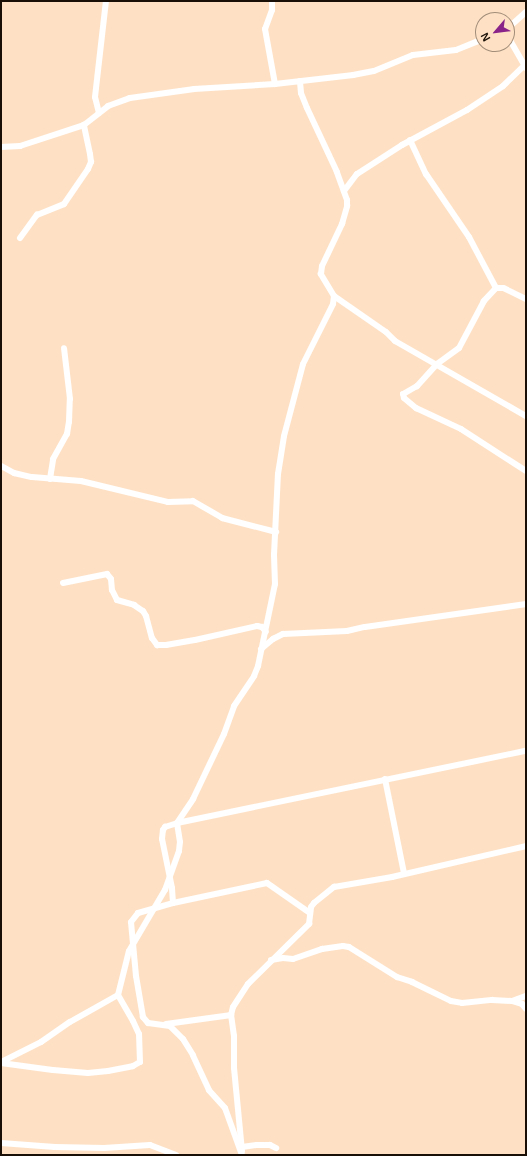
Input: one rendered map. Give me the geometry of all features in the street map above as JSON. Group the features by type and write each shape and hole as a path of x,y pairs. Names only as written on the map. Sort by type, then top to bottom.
{"street":[{"path":"99,113 95,97 106,1"},
{"path":"272,1 272,10 265,29 275,84"},
{"path":"515,21 526,12"},
{"path":"1,147 20,146 84,126 114,103 137,96 194,89 275,84 374,71 413,55 456,50 475,43"},
{"path":"344,191 357,174 410,140 467,110 504,86 525,67 515,49"},
{"path":"300,81 301,93 344,191 347,206 321,270 323,278 334,296 386,332 395,342 437,364 526,416"},
{"path":"20,238 37,215 50,212 64,204 88,169 91,162 84,126"},
{"path":"410,140 426,174 448,208 461,223 496,288"},
{"path":"526,299 503,288 496,288 484,301 459,348 437,364 417,386 403,394 404,398 416,408 461,429 526,471"},
{"path":"1,1062 53,1070 88,1072 108,1071 134,1066 140,1062 139,1034 118,995 129,952 154,909 170,876 180,842 177,823 193,799 224,734 234,706 254,676 266,632 275,584 278,474 290,409 303,364 329,313 334,296"},
{"path":"50,479 53,459 67,434 69,422 70,399 64,348"},
{"path":"1,466 14,473 107,486 168,502 193,501 222,518 276,532"},
{"path":"63,583 107,574 111,579 112,590 117,600 134,605 143,611 146,616 152,638 157,645 195,640 257,626 262,627 266,632"},
{"path":"261,649 277,636 283,634 347,632 365,626 526,604"},
{"path":"173,903 170,876 162,834 165,827 177,823 385,779 526,751"},
{"path":"385,779 404,873"},
{"path":"242,1155 234,1068 231,1015 233,1007 241,992 271,960 309,924 310,913 314,903 334,887 526,846"},
{"path":"231,1015 166,1024 148,1022 143,1017 136,976 131,924 133,919 141,911 268,883 310,913"},
{"path":"271,960 283,958 293,959 322,949 344,946 349,947 397,977 412,982 451,1001 462,1003 492,1000 512,1001 522,1004 526,1010"},
{"path":"1,1062 41,1042 70,1022 118,995"},
{"path":"512,1001 526,996"},
{"path":"166,1024 174,1029 183,1040 193,1055 209,1090 225,1108 242,1155"},
{"path":"1,1143 55,1147 104,1148 150,1145 176,1155"},
{"path":"242,1147 256,1144 270,1145 276,1148"}]}
